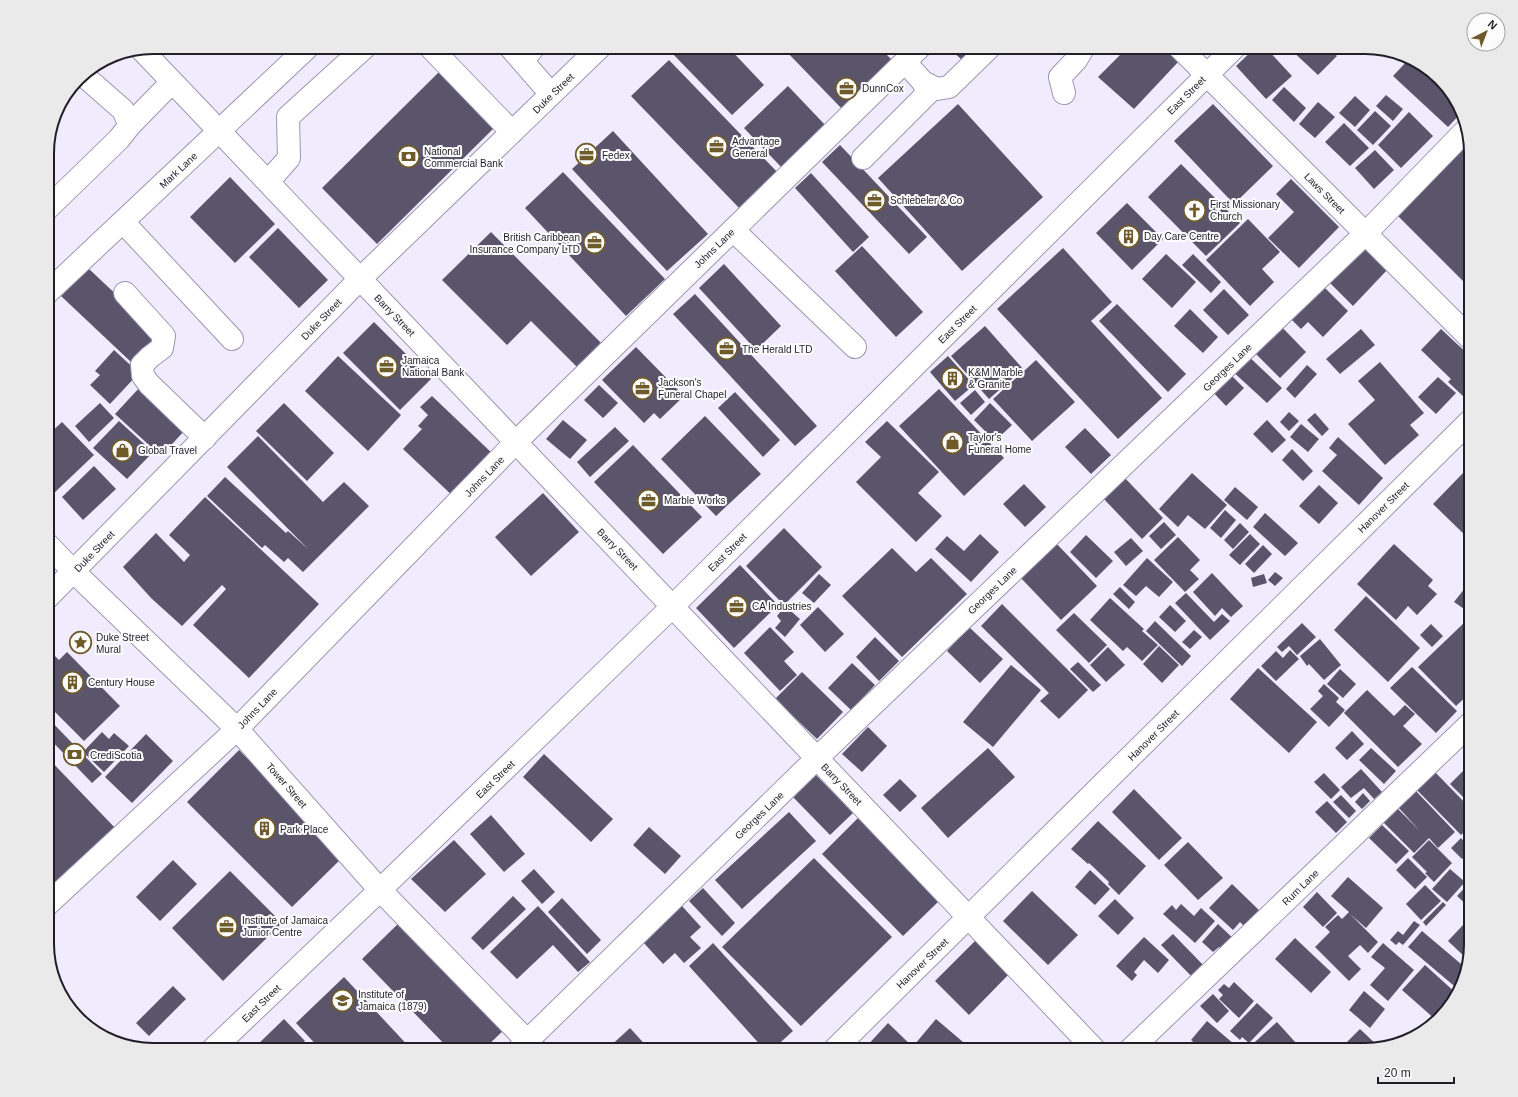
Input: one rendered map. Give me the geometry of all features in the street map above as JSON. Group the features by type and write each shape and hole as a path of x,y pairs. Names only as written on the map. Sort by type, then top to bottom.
{"street":[{"name":"Barry Street","path":"146,54 1089,1043"},
{"name":"Mark Lane","path":"54,286 301,54"},
{"path":"268,182 289,158 288,117 357,54"},
{"path":"437,54 512,132"},
{"path":"523,54 551,94"},
{"name":"Duke Street","path":"54,591 360,279 593,54"},
{"name":"Johns Lane","path":"54,899 237,729 516,442 913,54"},
{"path":"923,82 937,89 949,87 983,54"},
{"path":"1064,93 1060,78 1080,54"},
{"name":"Laws Street","path":"1186,54 1464,332"},
{"name":"East Street","path":"219,1043 380,890 673,606 1227,54"},
{"path":"863,158 928,93 923,82 905,62"},
{"path":"88,78 123,110 130,125"},
{"path":"54,202 119,139 130,125 172,82"},
{"name":"Georges Lane","path":"531,1043 817,758 1366,233 1462,134"},
{"path":"123,222 232,339"},
{"path":"733,230 855,347"},
{"path":"125,293 164,336 162,348 142,365 143,376 149,384 205,438"},
{"name":"Hanover Street","path":"841,1043 1464,427"},
{"name":"Tower Street","path":"54,551 237,729 380,890 523,1043"},
{"name":"Rum Lane","path":"1137,1043 1464,730"}],"building":[{"path":"673,54 735,54 764,85 732,115"},
{"name":"DunnCox","path":"789,54 886,54 895,63 845,112"},
{"path":"956,54 968,54 962,60"},
{"path":"1121,54 1174,54 1180,60 1134,109 1098,77"},
{"path":"1249,54 1272,54 1292,76 1266,99 1236,66"},
{"path":"1296,54 1335,54 1337,56 1318,75"},
{"name":"Advantage General","path":"669,60 780,175 742,211 631,96"},
{"path":"1405,63 1415,67 1425,74 1444,93 1451,103 1457,117 1448,127 1393,76"},
{"name":"National Commercial Bank","path":"441,70 496,126 377,244 322,188"},
{"path":"788,86 827,127 783,169 744,128"},
{"path":"1284,87 1306,108 1294,122 1272,100"},
{"path":"1386,95 1403,109 1393,121 1376,106"},
{"path":"1355,96 1370,110 1355,127 1339,113"},
{"path":"1318,102 1335,117 1315,138 1299,124"},
{"path":"958,104 1043,197 962,271 878,178"},
{"path":"1213,104 1273,166 1234,204 1174,141"},
{"path":"1375,111 1391,126 1373,145 1357,130"},
{"path":"1409,112 1433,136 1401,168 1378,145"},
{"path":"1344,123 1369,148 1350,166 1325,142"},
{"path":"613,131 708,234 667,271 572,169"},
{"name":"Schiebeler & Co","path":"840,145 927,237 909,254 822,162"},
{"path":"1460,146 1464,150 1464,282 1394,212"},
{"path":"1375,150 1394,170 1374,189 1355,168"},
{"name":"First Missionary Church","path":"1181,164 1240,223 1206,256 1148,197"},
{"name":"British Caribbean Insurance Company LTD","path":"563,172 665,279 626,316 525,208"},
{"path":"811,173 869,237 853,252 795,188"},
{"path":"230,177 275,224 235,263 190,217"},
{"path":"1291,179 1339,227 1299,268 1268,238 1294,212 1276,194"},
{"name":"Day Care Centre","path":"1127,203 1163,239 1132,270 1096,233"},
{"path":"1248,219 1280,252 1262,269 1274,282 1250,306 1206,260"},
{"path":"278,228 328,280 299,308 249,257"},
{"path":"491,232 606,348 582,372 531,321 507,345 442,280"},
{"path":"862,246 923,312 896,337 835,271"},
{"path":"1363,246 1388,269 1353,306 1328,281"},
{"path":"1063,248 1112,302 1091,321 1162,398 1118,439 997,309"},
{"path":"1166,254 1196,282 1172,308 1142,279"},
{"path":"1193,254 1221,282 1211,293 1182,265"},
{"path":"724,264 781,326 756,350 699,288"},
{"path":"88,268 158,334 131,362 61,296"},
{"path":"1321,284 1348,311 1323,337 1308,322 1301,329 1286,314"},
{"path":"1224,289 1249,315 1228,335 1203,310"},
{"name":"The Herald LTD","path":"695,294 817,426 795,446 673,314"},
{"path":"1117,304 1186,374 1168,392 1099,321"},
{"path":"1190,309 1218,337 1203,353 1174,326"},
{"name":"Jamaica National Bank","path":"374,322 431,379 400,410 343,353"},
{"path":"1277,322 1306,352 1280,378 1250,348"},
{"path":"985,326 1023,369 989,399 951,356"},
{"path":"1361,329 1375,345 1340,374 1326,359"},
{"path":"1441,329 1464,350 1464,397 1448,382 1451,379 1421,350"},
{"name":"Jackson's Funeral Chapel","path":"636,347 684,396 660,419 654,413 644,423 602,380"},
{"path":"114,350 139,373 110,404 90,385 100,375 95,371"},
{"path":"1245,353 1282,388 1267,403 1230,369"},
{"path":"338,356 401,415 368,451 305,391"},
{"name":"K&M Marble & Granite","path":"948,356 974,385 955,401 930,372"},
{"path":"1036,360 1075,402 1032,441 993,399"},
{"path":"1380,362 1424,413 1410,425 1419,435 1385,465 1348,424 1375,400 1358,381"},
{"path":"1307,365 1317,374 1295,398 1286,389"},
{"path":"1230,374 1244,388 1226,406 1212,391"},
{"path":"1438,377 1456,393 1436,414 1418,397"},
{"path":"599,385 618,403 603,418 584,400"},
{"path":"141,386 186,429 161,456 115,414"},
{"name":"Taylor's Funeral Home","path":"939,389 1004,458 964,496 899,426"},
{"path":"975,390 985,402 971,415 960,403"},
{"path":"735,392 780,440 763,457 718,408"},
{"path":"432,396 495,456 455,498 403,449 422,429 418,426 428,415 420,407"},
{"path":"100,403 114,418 89,442 75,426"},
{"path":"284,403 334,453 307,481 256,431"},
{"path":"990,403 1012,425 995,441 974,420"},
{"path":"1289,412 1299,421 1289,431 1280,422"},
{"path":"1315,413 1329,429 1322,436 1307,420"},
{"path":"705,416 761,474 716,516 661,459"},
{"path":"563,420 587,440 570,459 546,439"},
{"path":"1267,420 1286,440 1272,453 1253,434"},
{"name":"Global Travel","path":"119,421 153,452 127,479 93,448"},
{"path":"887,421 939,472 918,493 942,516 916,542 856,482 881,457 865,442"},
{"path":"62,422 94,455 54,493 54,429"},
{"path":"1301,424 1319,439 1308,452 1290,437"},
{"path":"615,427 629,441 590,477 577,462"},
{"path":"1085,428 1111,455 1091,474 1065,447"},
{"path":"258,436 323,502 344,482 369,506 303,572 288,558 284,562 265,545 262,548 207,496 225,477 286,533 288,531 308,549 227,467"},
{"path":"1338,437 1383,478 1359,505 1322,471 1337,455 1329,448"},
{"name":"Marble Works","path":"633,445 702,517 663,554 594,482"},
{"path":"1292,449 1313,471 1303,481 1282,460"},
{"path":"94,466 116,489 83,520 62,497"},
{"path":"1464,472 1464,534 1433,504"},
{"path":"1192,473 1227,505 1205,529 1188,515 1178,527 1159,509"},
{"path":"1124,477 1163,518 1142,539 1102,497"},
{"path":"1024,484 1046,507 1025,527 1003,504"},
{"path":"1319,485 1338,503 1319,524 1299,506"},
{"path":"1235,487 1258,507 1247,520 1224,500"},
{"path":"543,493 579,532 531,576 495,537"},
{"path":"205,497 319,604 249,678 193,625 226,589 222,585 182,626 151,598 123,567 156,533 184,562 190,555 169,535"},
{"path":"1225,510 1236,520 1221,538 1210,528"},
{"path":"1265,513 1298,543 1285,556 1253,527"},
{"path":"1164,522 1176,535 1161,549 1149,536"},
{"path":"1240,523 1249,532 1233,549 1224,540"},
{"path":"784,528 822,567 784,605 746,566"},
{"path":"980,534 999,552 971,582 935,549 947,536 964,551"},
{"path":"1250,534 1260,544 1240,565 1229,555"},
{"path":"1086,535 1113,561 1096,578 1070,552"},
{"path":"1178,537 1200,560 1190,570 1199,579 1185,592 1154,560"},
{"path":"1131,538 1143,551 1126,566 1114,552"},
{"path":"1055,542 1097,586 1061,620 1019,576"},
{"path":"1394,544 1433,580 1428,586 1437,594 1417,615 1408,606 1396,620 1357,584"},
{"path":"1263,545 1272,554 1254,573 1245,564"},
{"path":"892,548 916,572 931,558 967,594 902,657 842,596"},
{"path":"1147,558 1173,582 1159,597 1146,586 1136,596 1123,585"},
{"name":"CA Industries","path":"740,565 778,605 734,648 696,608"},
{"path":"1275,572 1283,578 1275,586 1268,580"},
{"path":"1212,573 1243,606 1231,617 1222,608 1215,616 1193,592"},
{"path":"819,574 831,585 814,603 802,593"},
{"path":"1264,574 1267,583 1253,587 1251,578"},
{"path":"1120,587 1135,602 1129,609 1113,594"},
{"path":"1464,589 1464,609 1454,602"},
{"path":"1186,593 1214,622 1222,614 1230,621 1210,640 1175,603"},
{"path":"1366,596 1420,648 1388,682 1334,630"},
{"path":"1110,598 1144,629 1142,631 1158,645 1142,661 1127,647 1123,651 1090,620"},
{"path":"1002,604 1088,690 1059,719 1040,701 1049,693 981,626"},
{"path":"1170,605 1186,621 1175,632 1159,617"},
{"path":"785,606 800,619 785,637 775,628 781,621 777,616"},
{"path":"818,607 844,634 825,652 800,625"},
{"path":"1074,613 1107,645 1089,663 1056,630"},
{"path":"1155,621 1191,656 1182,666 1146,631"},
{"path":"1302,623 1316,637 1297,655 1289,646 1282,652 1277,647"},
{"path":"1464,623 1464,699 1456,706 1418,667"},
{"path":"1431,624 1443,636 1432,647 1420,635"},
{"path":"770,627 794,652 784,661 797,675 780,691 744,653"},
{"path":"969,627 1003,659 980,683 947,651"},
{"path":"1194,630 1202,637 1190,649 1182,642"},
{"path":"875,637 899,661 879,681 856,657"},
{"path":"1320,639 1341,665 1324,680 1309,664 1307,666 1300,656"},
{"path":"1159,646 1179,665 1162,683 1143,664"},
{"path":"1108,647 1125,665 1106,682 1090,665"},
{"path":"1290,650 1299,659 1276,681 1261,666 1276,651 1283,658"},
{"name":"Century House","path":"67,652 120,706 84,741 54,711 54,655 59,660"},
{"path":"1078,662 1101,685 1093,692 1070,669"},
{"path":"852,663 875,685 851,710 828,688"},
{"path":"1011,665 1041,690 993,747 963,722"},
{"path":"1412,667 1457,711 1436,733 1390,688"},
{"path":"1258,668 1317,722 1289,753 1230,699"},
{"path":"1340,669 1356,684 1343,698 1327,684"},
{"path":"802,672 843,712 817,739 775,699"},
{"path":"1324,684 1339,698 1336,702 1345,710 1329,727 1310,709 1323,696 1318,691"},
{"path":"1367,690 1394,716 1405,705 1415,714 1403,726 1422,744 1398,767 1344,713"},
{"name":"CrediScotia","path":"54,724 102,774 92,783 54,743"},
{"path":"868,727 887,746 862,772 842,754"},
{"path":"1352,731 1364,744 1347,760 1335,748"},
{"path":"102,732 109,739 114,733 129,746 104,772 83,752"},
{"path":"146,734 173,761 132,803 105,777"},
{"path":"988,748 1015,777 948,838 921,808"},
{"path":"1371,748 1396,771 1384,784 1359,760"},
{"name":"Park Place","path":"239,750 344,856 292,907 187,802"},
{"path":"544,754 613,819 591,842 523,777"},
{"path":"54,764 118,831 54,891"},
{"path":"1361,769 1382,792 1374,799 1364,788 1351,798 1341,787"},
{"path":"1464,770 1464,798 1450,784"},
{"path":"1434,771 1464,802 1464,832 1461,835 1416,789"},
{"path":"1324,773 1340,790 1331,799 1314,782"},
{"path":"816,775 853,813 830,835 793,797"},
{"path":"900,779 917,796 900,812 883,795"},
{"path":"1134,789 1182,838 1159,860 1112,812"},
{"path":"1415,790 1455,832 1438,848 1429,838 1414,853 1383,822 1397,808 1420,831 1398,807"},
{"path":"1363,793 1370,801 1362,809 1355,802"},
{"path":"1341,795 1356,811 1349,818 1333,802"},
{"path":"1327,801 1347,822 1336,833 1315,812"},
{"path":"789,812 816,841 742,909 715,880"},
{"path":"491,815 525,854 504,872 470,834"},
{"path":"858,818 939,901 903,936 822,854"},
{"path":"1098,821 1146,866 1119,895 1108,884 1109,882 1089,863 1088,864 1071,849"},
{"path":"1382,825 1409,851 1396,864 1369,838"},
{"path":"649,827 681,856 665,874 633,845"},
{"path":"1461,838 1464,841 1464,857 1462,859 1451,848"},
{"path":"454,840 486,874 445,912 411,879"},
{"path":"1429,840 1452,863 1434,882 1425,873 1427,872 1412,857"},
{"path":"1188,842 1223,878 1198,900 1164,865"},
{"path":"814,858 892,937 801,1026 722,947"},
{"path":"1408,858 1427,877 1415,889 1396,870"},
{"path":"173,860 197,884 160,921 136,897"},
{"path":"534,869 555,892 542,904 521,881"},
{"path":"1450,869 1464,881 1464,883 1447,902 1432,889"},
{"path":"1090,870 1110,889 1095,905 1075,887"},
{"name":"Institute of Jamaica Junior Centre","path":"230,871 282,923 223,981 172,928"},
{"path":"1348,877 1383,908 1366,928 1350,914 1378,942 1368,953 1360,945 1348,956 1361,969 1349,981 1315,947 1330,932 1325,927 1338,915 1342,919 1349,912 1331,896"},
{"path":"1232,884 1263,914 1248,930 1240,922 1233,930 1209,908"},
{"path":"1425,885 1441,901 1421,920 1406,904"},
{"path":"703,888 735,923 722,936 689,901"},
{"path":"1464,888 1464,902 1457,896"},
{"path":"1032,891 1078,935 1048,965 1003,921"},
{"path":"1317,892 1337,913 1323,927 1303,907"},
{"path":"513,896 526,909 483,950 471,938"},
{"path":"562,898 601,940 587,954 548,912"},
{"path":"1115,899 1134,918 1118,935 1098,916"},
{"path":"1443,902 1446,905 1426,926 1423,922"},
{"path":"1181,904 1194,916 1201,908 1215,921 1195,943 1163,914 1172,905 1176,910"},
{"path":"538,906 590,962 578,972 553,945 517,979 490,952"},
{"path":"682,906 701,927 690,937 701,948 684,963 675,953 663,964 643,942"},
{"path":"402,920 506,1028 490,1043 443,1043 362,959"},
{"path":"1414,921 1420,925 1403,945 1399,942 1396,945 1390,940 1398,931 1403,935"},
{"path":"1218,924 1237,942 1226,954 1219,947 1213,952 1202,942"},
{"path":"1463,925 1464,926 1463,955 1448,941"},
{"path":"1422,931 1462,965 1455,986 1408,947"},
{"path":"1173,934 1206,968 1194,979 1161,945"},
{"path":"1144,937 1169,960 1158,973 1144,960 1134,972 1137,975 1132,981 1116,966"},
{"path":"1295,938 1331,972 1311,993 1275,959"},
{"path":"976,940 1010,973 969,1015 935,981"},
{"path":"713,943 793,1031 780,1043 759,1043 689,966"},
{"path":"1383,943 1414,970 1388,1001 1370,985 1385,968 1371,957"},
{"path":"1425,965 1453,990 1444,1004 1432,1017 1402,990"},
{"name":"Institute of Jamaica (1879)","path":"344,977 405,1043 315,1043 296,1023"},
{"path":"1234,982 1254,1001 1239,1018 1219,999 1223,995 1218,990 1224,984 1229,988"},
{"path":"173,986 186,999 149,1036 136,1023"},
{"path":"1364,991 1385,1009 1370,1028 1349,1010"},
{"path":"1213,994 1229,1011 1217,1023 1200,1006"},
{"path":"1257,1003 1273,1018 1249,1043 1242,1037 1240,1040 1230,1031"},
{"path":"284,1019 305,1041 303,1043 259,1043"},
{"path":"936,1019 963,1042 962,1043 916,1043"},
{"path":"1207,1021 1233,1043 1194,1043 1191,1040"},
{"path":"1277,1022 1296,1043 1254,1043"},
{"path":"888,1023 909,1043 870,1043"},
{"path":"630,1028 644,1043 614,1043"},
{"path":"1360,1029 1374,1042 1365,1043 1346,1043"}],"place":[{"name":"DunnCox","path":"846,88"},
{"name":"Advantage General","path":"717,147"},
{"name":"Fedex","path":"587,155"},
{"name":"National Commercial Bank","path":"409,157"},
{"name":"Schiebeler & Co","path":"875,200"},
{"name":"First Missionary Church","path":"1194,210"},
{"name":"Day Care Centre","path":"1129,236"},
{"name":"British Caribbean Insurance Company LTD","path":"595,243"},
{"name":"The Herald LTD","path":"726,349"},
{"name":"Jamaica National Bank","path":"387,366"},
{"name":"K&M Marble & Granite","path":"952,378"},
{"name":"Jackson's Funeral Chapel","path":"643,388"},
{"name":"Taylor's Funeral Home","path":"953,443"},
{"name":"Global Travel","path":"123,450"},
{"name":"Marble Works","path":"648,500"},
{"name":"CA Industries","path":"737,606"},
{"name":"Duke Street Mural","path":"80,643"},
{"name":"Century House","path":"72,682"},
{"name":"CrediScotia","path":"74,755"},
{"name":"Park Place","path":"265,829"},
{"name":"Institute of Jamaica Junior Centre","path":"227,926"},
{"name":"Institute of Jamaica (1879)","path":"342,1000"}]}
